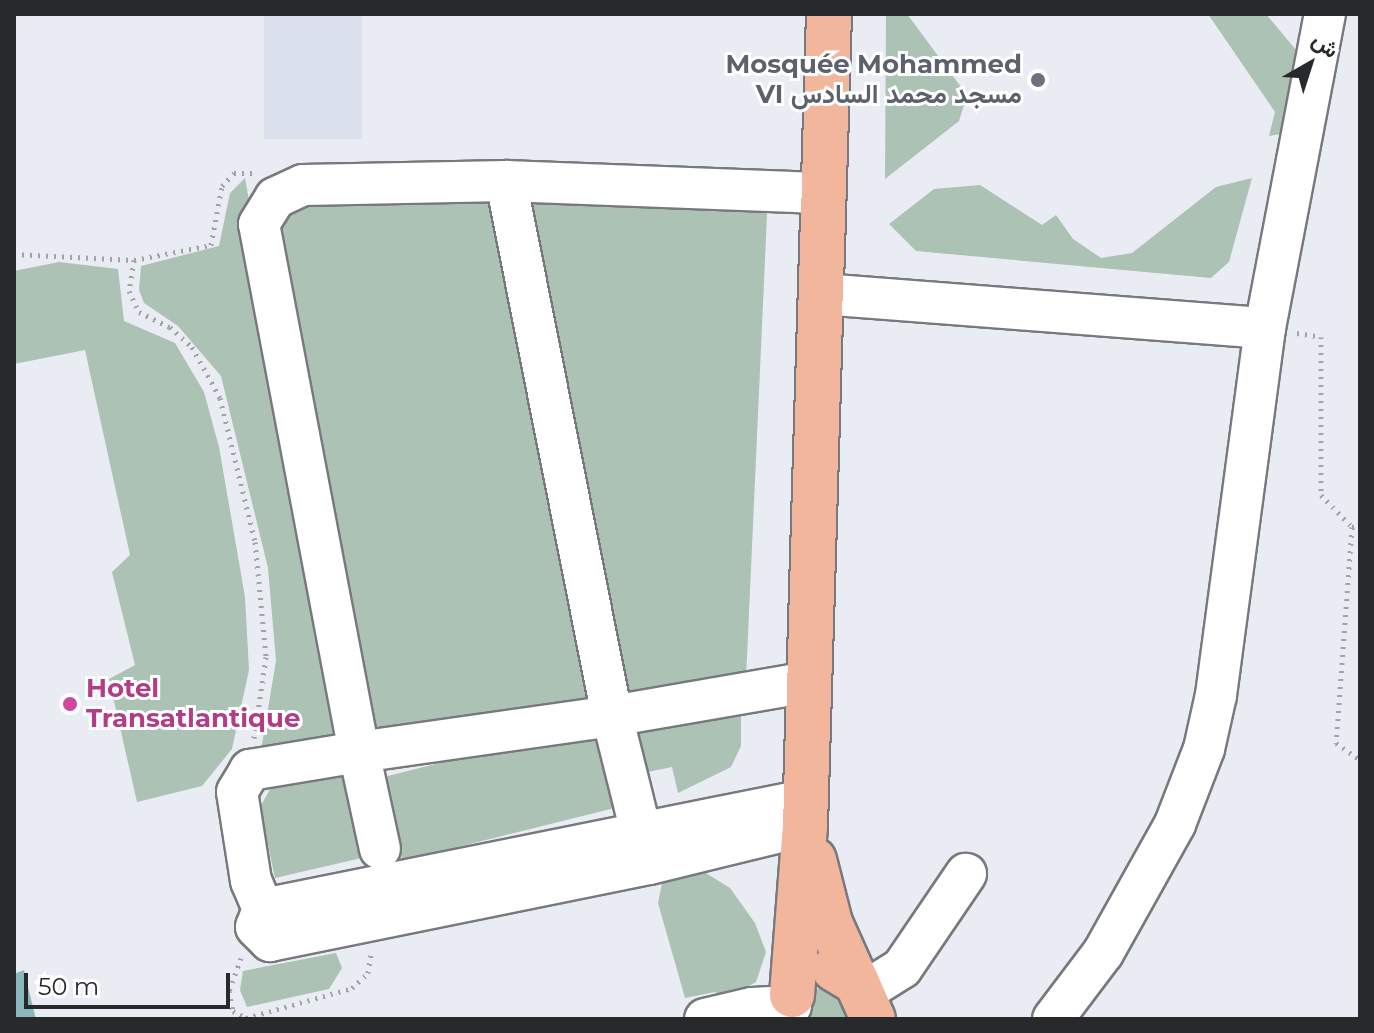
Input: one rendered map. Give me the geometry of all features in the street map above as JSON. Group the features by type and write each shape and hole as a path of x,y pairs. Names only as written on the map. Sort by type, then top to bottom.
{"main road":[{"path":"792,1007 805,813 829,14"},
{"path":"805,813 830,923 864,998"},
{"path":"792,1007 815,970 838,970 864,998"}],"street":[{"path":"1053,1019 1103,953 1175,824 1204,749 1216,695 1265,328 1314,22"},
{"path":"506,181 612,716 646,847"},
{"path":"380,849 258,239 264,210 286,190 303,185 506,181 824,193"},
{"path":"822,294 1265,328"},
{"path":"805,813 369,904 270,941 259,918 237,792 250,770 612,716 809,682"},
{"path":"864,998 902,968 966,874"},
{"path":"705,1019 752,1008 792,1007"}],"path":[{"path":"14,254 134,260 211,245 222,186 234,173 303,185"},
{"path":"134,260 129,291 139,312 170,327 192,347 220,398 255,542 266,657 250,770"},
{"path":"1265,328 1321,337 1321,495 1352,527 1336,743 1360,760"},
{"path":"1352,527 1360,525"},
{"path":"259,918 229,991 237,1017 322,1001 362,981 371,965 369,904"}],"shaded area":[{"path":"264,14 362,14 362,139 264,139"}],"green space":[{"path":"886,14 907,14 967,95 959,121 885,179"},
{"path":"1208,14 1266,14 1296,50 1281,134 1269,136 1275,112"},
{"path":"245,178 346,741 259,762 276,661 268,568 221,376 178,326 144,303 139,290 141,266 219,246 230,193"},
{"path":"1252,178 1229,262 1211,278 916,251 889,224 934,189 980,185 1042,225 1056,215 1073,239 1101,258 1132,253 1216,187"},
{"path":"525,186 768,193 746,679 624,708"},
{"path":"492,189 599,709 368,741 271,231 290,192"},
{"path":"59,262 118,269 124,321 175,343 204,392 219,447 245,597 249,670 232,749 202,786 137,802 109,679 135,665 112,572 130,555 85,350 14,364 14,271"},
{"path":"741,699 741,746 731,767 678,793 672,767 643,773 634,726"},
{"path":"604,722 625,805 403,861 382,777"},
{"path":"352,756 370,856 275,878 260,807 278,775"},
{"path":"693,865 730,888 755,923 766,952 756,982 727,999 715,992 685,998 658,903 665,869"},
{"path":"336,953 342,968 329,989 247,1007 240,990 243,971"},
{"path":"825,985 832,986 855,1019 812,1019 808,1007 814,991"}],"water":[{"path":"24,970 36,1019 14,1019 14,974"}],"place":[{"name":"Mosquée Mohammed VI مسجد محمد السادس","path":"1038,80"},
{"name":"Hotel Transatlantique","path":"70,704"}]}
